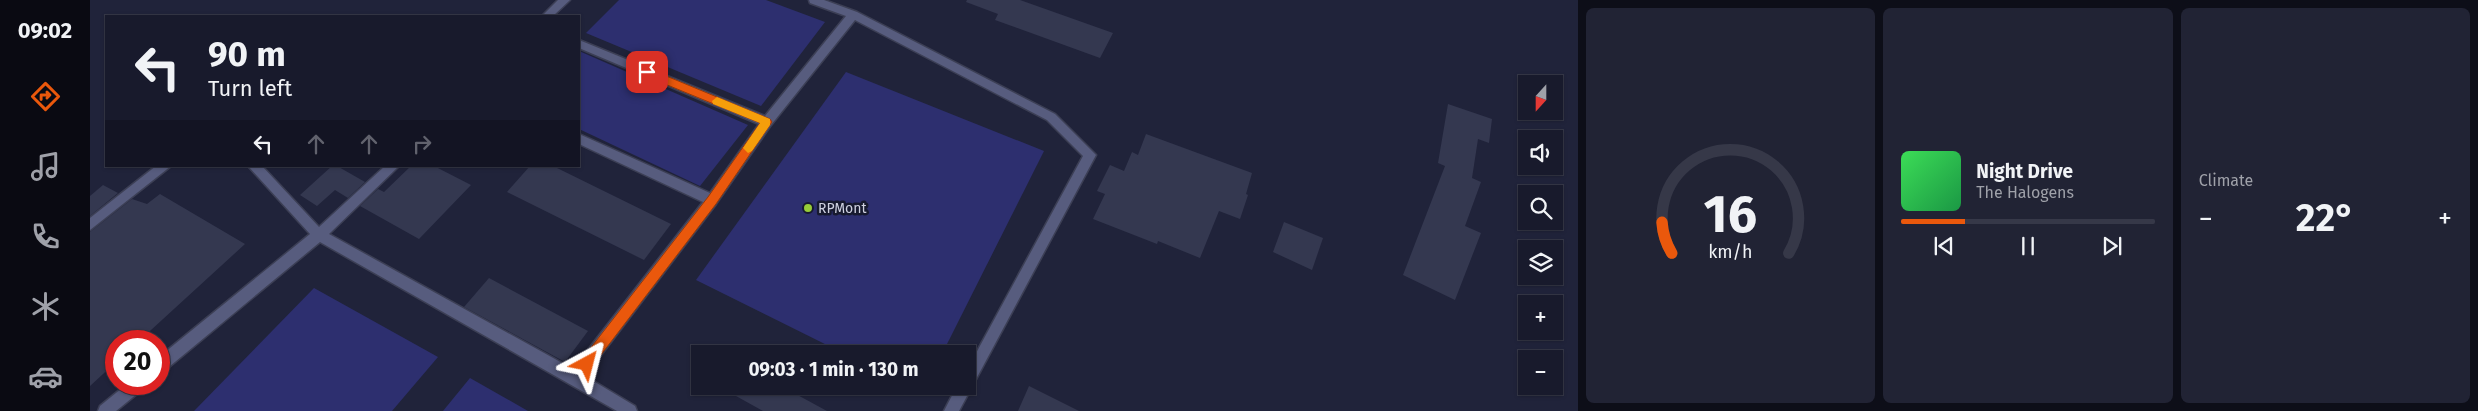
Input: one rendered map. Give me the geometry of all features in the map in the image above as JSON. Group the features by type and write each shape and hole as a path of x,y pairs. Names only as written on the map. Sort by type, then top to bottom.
{"lane":[{"path":"548,15 565,0"},
{"path":"814,0 853,15 1051,117 1090,155 976,366"},
{"path":"575,378 712,200 766,122 853,15"},
{"path":"580,44 766,122"},
{"path":"580,139 712,200"},
{"path":"90,224 164,167"},
{"path":"255,167 318,235 575,378 630,411"},
{"path":"170,357 318,235 392,167"},
{"path":"105,411 125,395"},
{"path":"951,411 960,395"}],"shaded area":[{"path":"619,0 766,0 825,22 761,106 586,33"},
{"path":"580,51 748,125 700,186 580,129"},
{"path":"846,72 1044,151 947,345 827,345 696,280"},
{"path":"314,288 438,357 392,411 194,411"},
{"path":"470,378 528,411 443,411"}],"building":[{"path":"967,0 1020,0 1113,33 1100,58 995,20 998,14 966,2"},
{"path":"1448,104 1492,119 1489,143 1478,139 1472,178 1481,182 1465,226 1481,233 1455,300 1403,275 1445,166 1438,163"},
{"path":"1146,134 1252,173 1246,194 1248,195 1240,219 1219,211 1200,258 1158,241 1157,244 1093,219 1105,194 1097,191 1110,165 1124,171 1132,152 1138,155"},
{"path":"331,167 339,167 365,182 348,198 335,190 317,206 300,195"},
{"path":"410,167 436,167 471,185 419,239 360,206 378,189 384,192"},
{"path":"529,167 555,167 671,224 644,260 507,192"},
{"path":"103,185 118,193 90,216 90,196"},
{"path":"160,194 245,244 151,330 105,330 105,372 90,386 90,232 132,199 147,204"},
{"path":"1284,222 1323,238 1312,270 1273,252"},
{"path":"489,278 588,331 565,362 464,307"},
{"path":"1029,386 1079,411 1018,411"},
{"path":"734,395 798,395 827,411 763,411"}],"slow traffic":[{"path":"717,101 766,122 748,148"}],"place":[{"name":"RPMont","path":"808,208"}],"route":[{"path":"587,364 712,200 766,122 647,72"}]}
